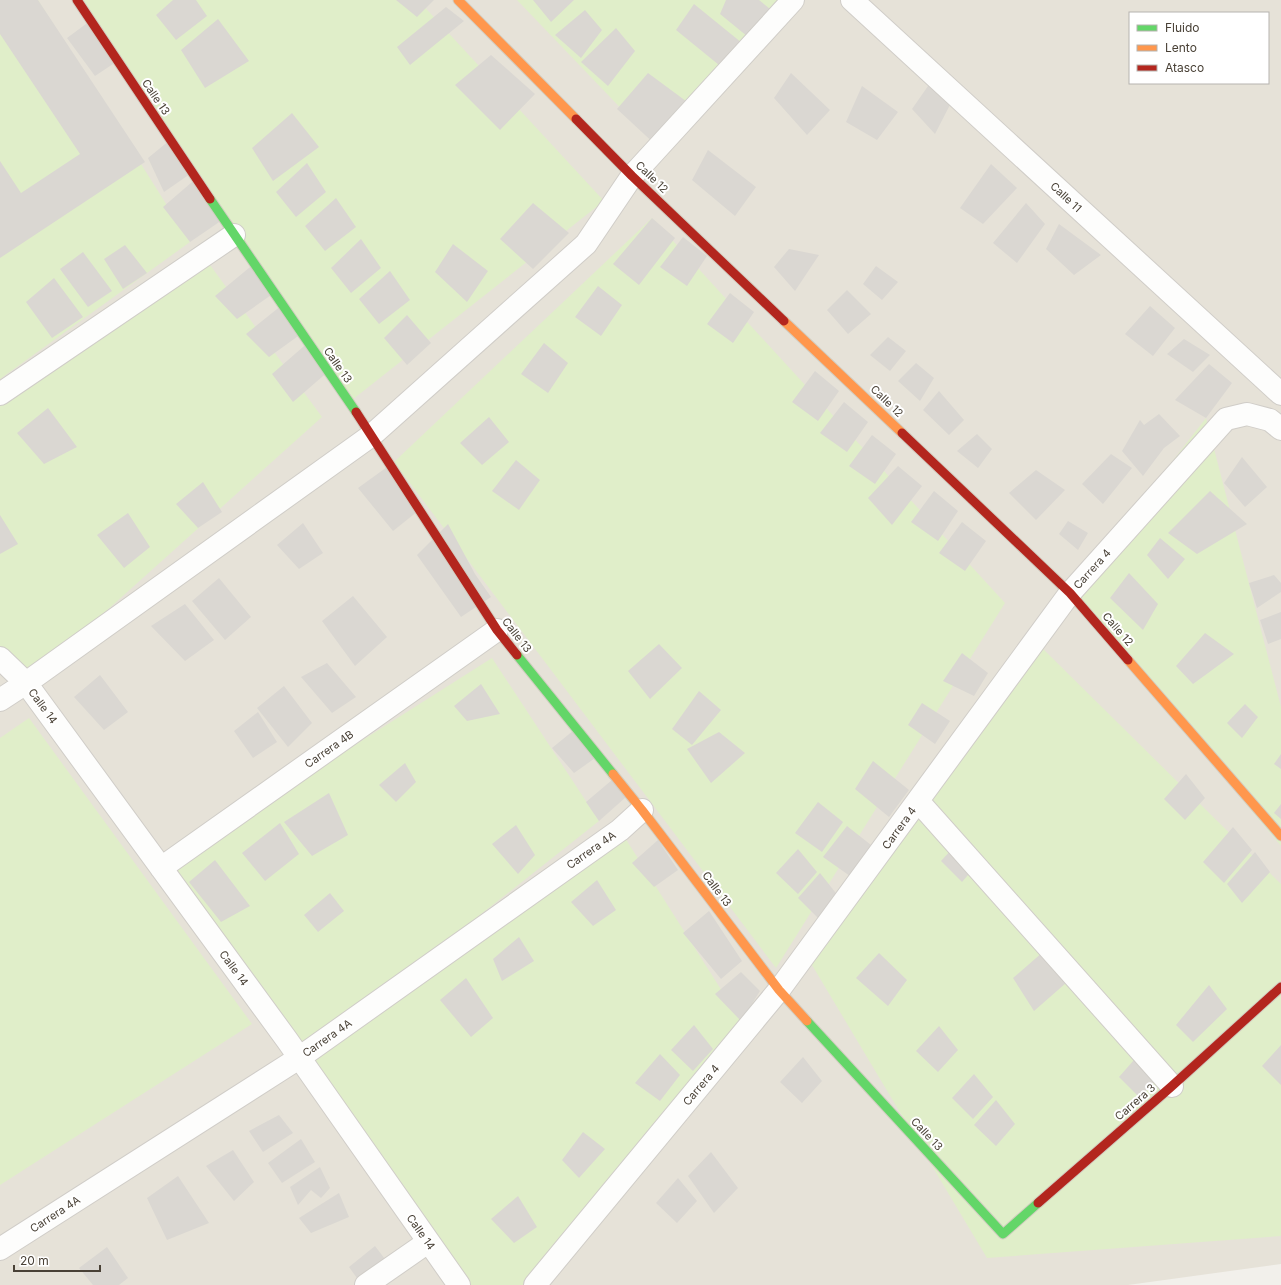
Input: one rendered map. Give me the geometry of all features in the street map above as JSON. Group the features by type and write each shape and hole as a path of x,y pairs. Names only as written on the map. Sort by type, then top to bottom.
{"street":[{"name":"Calle 13","path":"77,0 234,235 372,435 497,630 642,810 779,990 1003,1234"},
{"name":"Calle 12","path":"458,0 632,176 1070,593 1281,836"},
{"path":"0,700 26,683 372,435 586,244 632,176 793,0"},
{"name":"Calle 11","path":"852,0 1281,394"},
{"path":"0,394 234,235"},
{"name":"Carrera 4","path":"535,1285 779,990 1070,593 1226,419 1247,414 1270,420 1281,429"},
{"name":"Carrera 4B","path":"161,868 497,630"},
{"name":"Calle 14","path":"0,658 26,683 299,1058 459,1285"},
{"path":"918,801 1172,1086"},
{"name":"Carrera 4A","path":"0,1249 299,1058 620,830 642,810"},
{"name":"Carrera 3","path":"1003,1234 1172,1086 1281,987"},
{"path":"366,1285 428,1242"}],"shaded area":[{"path":"0,0 1281,0 1281,1264 1128,1285 0,1285"}],"green space":[{"path":"0,0 38,0 190,242 0,379"},
{"path":"80,0 418,0 604,201 352,400"},
{"path":"517,0 786,0 658,147"},
{"path":"652,218 1005,603 776,968 394,462"},
{"path":"210,265 322,417 26,683 0,652 0,400"},
{"path":"1206,418 1281,707 1281,846 1070,593"},
{"path":"1036,642 1281,884 1281,1236 987,1258 809,960"},
{"path":"492,658 599,821 308,1051 620,830 741,1021 533,1285 459,1285 161,868"},
{"path":"29,718 252,1024 0,1185 0,738"}],"building":[{"path":"0,0 38,0 145,162 0,258 0,161 21,193 80,154 0,34"},
{"path":"173,0 196,0 207,16 176,40 156,15"},
{"path":"396,0 434,0 417,17"},
{"path":"533,0 574,0 551,22"},
{"path":"726,0 759,0 775,13 753,41 720,14"},
{"path":"694,4 742,43 719,65 676,30"},
{"path":"446,7 464,21 410,65 397,47"},
{"path":"585,10 602,30 581,58 555,35"},
{"path":"218,19 249,61 205,88 181,50"},
{"path":"90,21 119,60 95,76 67,38"},
{"path":"616,28 635,51 608,86 581,62"},
{"path":"491,55 535,94 500,130 455,85"},
{"path":"648,73 694,107 658,147 617,109"},
{"path":"791,73 830,110 807,135 774,98"},
{"path":"935,76 955,95 935,134 912,109"},
{"path":"862,86 898,112 877,140 846,122"},
{"path":"292,113 319,147 273,181 252,148"},
{"path":"170,140 190,174 164,192 148,158"},
{"path":"708,150 756,187 735,216 692,180"},
{"path":"307,163 326,192 296,217 276,192"},
{"path":"991,164 1017,188 983,224 960,208"},
{"path":"199,176 228,216 190,242 163,207"},
{"path":"336,198 356,227 325,251 305,226"},
{"path":"533,203 569,233 533,269 500,239"},
{"path":"1026,203 1045,224 1017,263 993,243"},
{"path":"652,218 675,238 639,285 613,264"},
{"path":"1059,224 1101,255 1074,275 1046,249"},
{"path":"683,237 707,256 687,286 660,267"},
{"path":"361,239 381,268 351,293 331,268"},
{"path":"453,244 488,271 467,302 435,272"},
{"path":"125,245 147,273 123,289 104,259"},
{"path":"789,249 819,255 795,291 774,267"},
{"path":"83,252 112,291 88,307 60,269"},
{"path":"255,263 274,293 237,319 215,296"},
{"path":"876,266 898,282 882,300 863,284"},
{"path":"390,271 410,300 379,324 359,299"},
{"path":"54,278 83,317 52,338 26,302"},
{"path":"598,286 622,305 601,336 575,317"},
{"path":"847,290 871,314 848,334 827,310"},
{"path":"730,293 754,312 733,343 707,324"},
{"path":"282,305 301,334 269,357 246,334"},
{"path":"1150,306 1175,328 1153,356 1125,334"},
{"path":"407,315 431,343 407,365 384,338"},
{"path":"888,337 906,351 890,371 870,355"},
{"path":"1184,339 1210,355 1193,372 1167,354"},
{"path":"311,340 330,370 293,402 272,374"},
{"path":"544,343 568,363 548,393 521,374"},
{"path":"916,363 934,378 920,401 898,381"},
{"path":"1209,364 1232,383 1206,418 1175,400"},
{"path":"815,371 839,391 818,421 792,402"},
{"path":"939,391 964,420 949,435 923,410"},
{"path":"844,402 868,422 847,452 820,433"},
{"path":"48,408 77,447 44,464 17,433"},
{"path":"1159,414 1180,436 1164,448 1143,476 1122,451 1140,420 1144,425"},
{"path":"489,417 509,442 482,465 460,443"},
{"path":"977,434 992,449 978,468 957,451"},
{"path":"872,435 896,454 875,484 849,466"},
{"path":"1111,454 1132,468 1103,504 1082,484"},
{"path":"1242,457 1267,487 1245,507 1224,483"},
{"path":"516,460 540,480 519,510 492,491"},
{"path":"394,462 423,507 393,531 358,488"},
{"path":"898,466 922,486 892,525 868,498"},
{"path":"1036,470 1065,490 1036,520 1009,493"},
{"path":"203,482 222,512 198,528 176,504"},
{"path":"934,491 958,511 938,541 911,522"},
{"path":"1210,491 1247,524 1197,554 1168,533"},
{"path":"128,513 150,547 124,568 97,535"},
{"path":"0,515 18,544 0,554"},
{"path":"1068,521 1088,533 1078,550 1059,534"},
{"path":"962,522 986,541 965,571 939,553"},
{"path":"303,523 323,553 299,569 277,545"},
{"path":"448,524 475,574 491,597 461,617 417,555"},
{"path":"1160,538 1185,559 1168,579 1147,555"},
{"path":"1129,573 1158,604 1143,630 1110,598"},
{"path":"1274,575 1281,583 1281,592 1257,608 1249,583"},
{"path":"219,578 251,617 225,640 192,601"},
{"path":"353,596 387,637 355,666 322,621"},
{"path":"185,604 214,640 185,661 151,626"},
{"path":"1281,612 1281,639 1268,644 1260,620"},
{"path":"1205,633 1234,654 1193,684 1176,666"},
{"path":"659,644 682,668 650,699 628,671"},
{"path":"962,653 988,673 974,696 943,681"},
{"path":"327,663 356,697 332,713 301,677"},
{"path":"100,675 128,712 104,730 74,697"},
{"path":"481,684 500,714 467,721 454,706"},
{"path":"284,686 312,723 288,747 257,708"},
{"path":"699,691 721,710 692,745 672,729"},
{"path":"922,703 950,721 935,744 908,725"},
{"path":"1245,704 1258,717 1242,738 1227,723"},
{"path":"258,712 277,742 253,758 234,731"},
{"path":"579,726 598,756 574,773 552,748"},
{"path":"719,732 745,753 711,783 687,749"},
{"path":"1281,754 1281,769 1274,764"},
{"path":"873,761 909,790 889,817 855,789"},
{"path":"405,763 416,782 396,802 379,785"},
{"path":"1186,774 1205,798 1185,820 1164,799"},
{"path":"612,780 626,797 599,821 586,802"},
{"path":"329,793 348,835 312,856 284,822"},
{"path":"818,802 843,822 822,852 795,833"},
{"path":"1281,804 1281,819 1274,813"},
{"path":"280,823 299,854 265,881 242,853"},
{"path":"516,825 535,855 518,874 492,844"},
{"path":"847,826 871,845 850,876 823,857"},
{"path":"1233,827 1252,850 1224,883 1203,862"},
{"path":"963,837 981,860 962,882 941,861"},
{"path":"658,840 678,870 654,887 632,863"},
{"path":"798,849 817,872 798,894 776,873"},
{"path":"1255,852 1270,872 1242,903 1227,884"},
{"path":"215,860 250,906 221,922 189,882"},
{"path":"820,873 839,897 819,919 798,898"},
{"path":"597,880 616,910 593,926 571,902"},
{"path":"330,893 344,911 318,932 304,915"},
{"path":"709,911 742,961 721,979 683,933"},
{"path":"519,937 534,961 502,981 493,959"},
{"path":"1051,945 1074,976 1034,1011 1013,978"},
{"path":"879,953 907,980 888,1006 856,978"},
{"path":"741,972 760,991 741,1021 715,994"},
{"path":"466,978 493,1018 471,1037 440,1000"},
{"path":"1209,985 1227,1009 1193,1042 1176,1025"},
{"path":"694,1025 713,1049 693,1071 671,1050"},
{"path":"939,1026 958,1050 938,1072 916,1051"},
{"path":"1281,1045 1281,1085 1262,1066"},
{"path":"1141,1052 1160,1076 1140,1098 1119,1077"},
{"path":"660,1054 680,1075 660,1101 635,1083"},
{"path":"803,1057 822,1081 802,1103 780,1082"},
{"path":"974,1074 993,1097 973,1119 952,1098"},
{"path":"996,1100 1015,1124 996,1146 974,1125"},
{"path":"279,1115 293,1133 263,1152 249,1131"},
{"path":"583,1132 605,1149 579,1178 562,1160"},
{"path":"301,1139 315,1162 282,1183 268,1163"},
{"path":"233,1150 254,1182 234,1201 206,1166"},
{"path":"711,1152 738,1188 714,1213 688,1176"},
{"path":"320,1167 330,1188 321,1198 311,1190 298,1205 290,1187"},
{"path":"178,1176 209,1223 167,1240 147,1198"},
{"path":"678,1178 697,1201 677,1223 656,1203"},
{"path":"339,1193 349,1217 311,1233 299,1218"},
{"path":"518,1196 537,1227 514,1243 491,1219"},
{"path":"375,1246 394,1271 362,1285 349,1267"},
{"path":"107,1247 128,1278 119,1285 93,1285 79,1268"}],"traffic: fast":[{"path":"210,199 356,412"},
{"path":"517,655 613,774"},
{"path":"807,1021 1003,1234 1038,1203"}],"traffic: slow":[{"path":"458,0 576,119"},
{"path":"784,321 902,433"},
{"path":"1128,660 1281,836"},
{"path":"613,774 779,990 807,1021"}],"traffic: jam":[{"path":"77,0 210,199"},
{"path":"576,119 632,176 784,321"},
{"path":"356,412 497,630 517,655"},
{"path":"902,433 1070,593 1128,660"},
{"path":"1038,1203 1172,1086 1281,987"}]}
